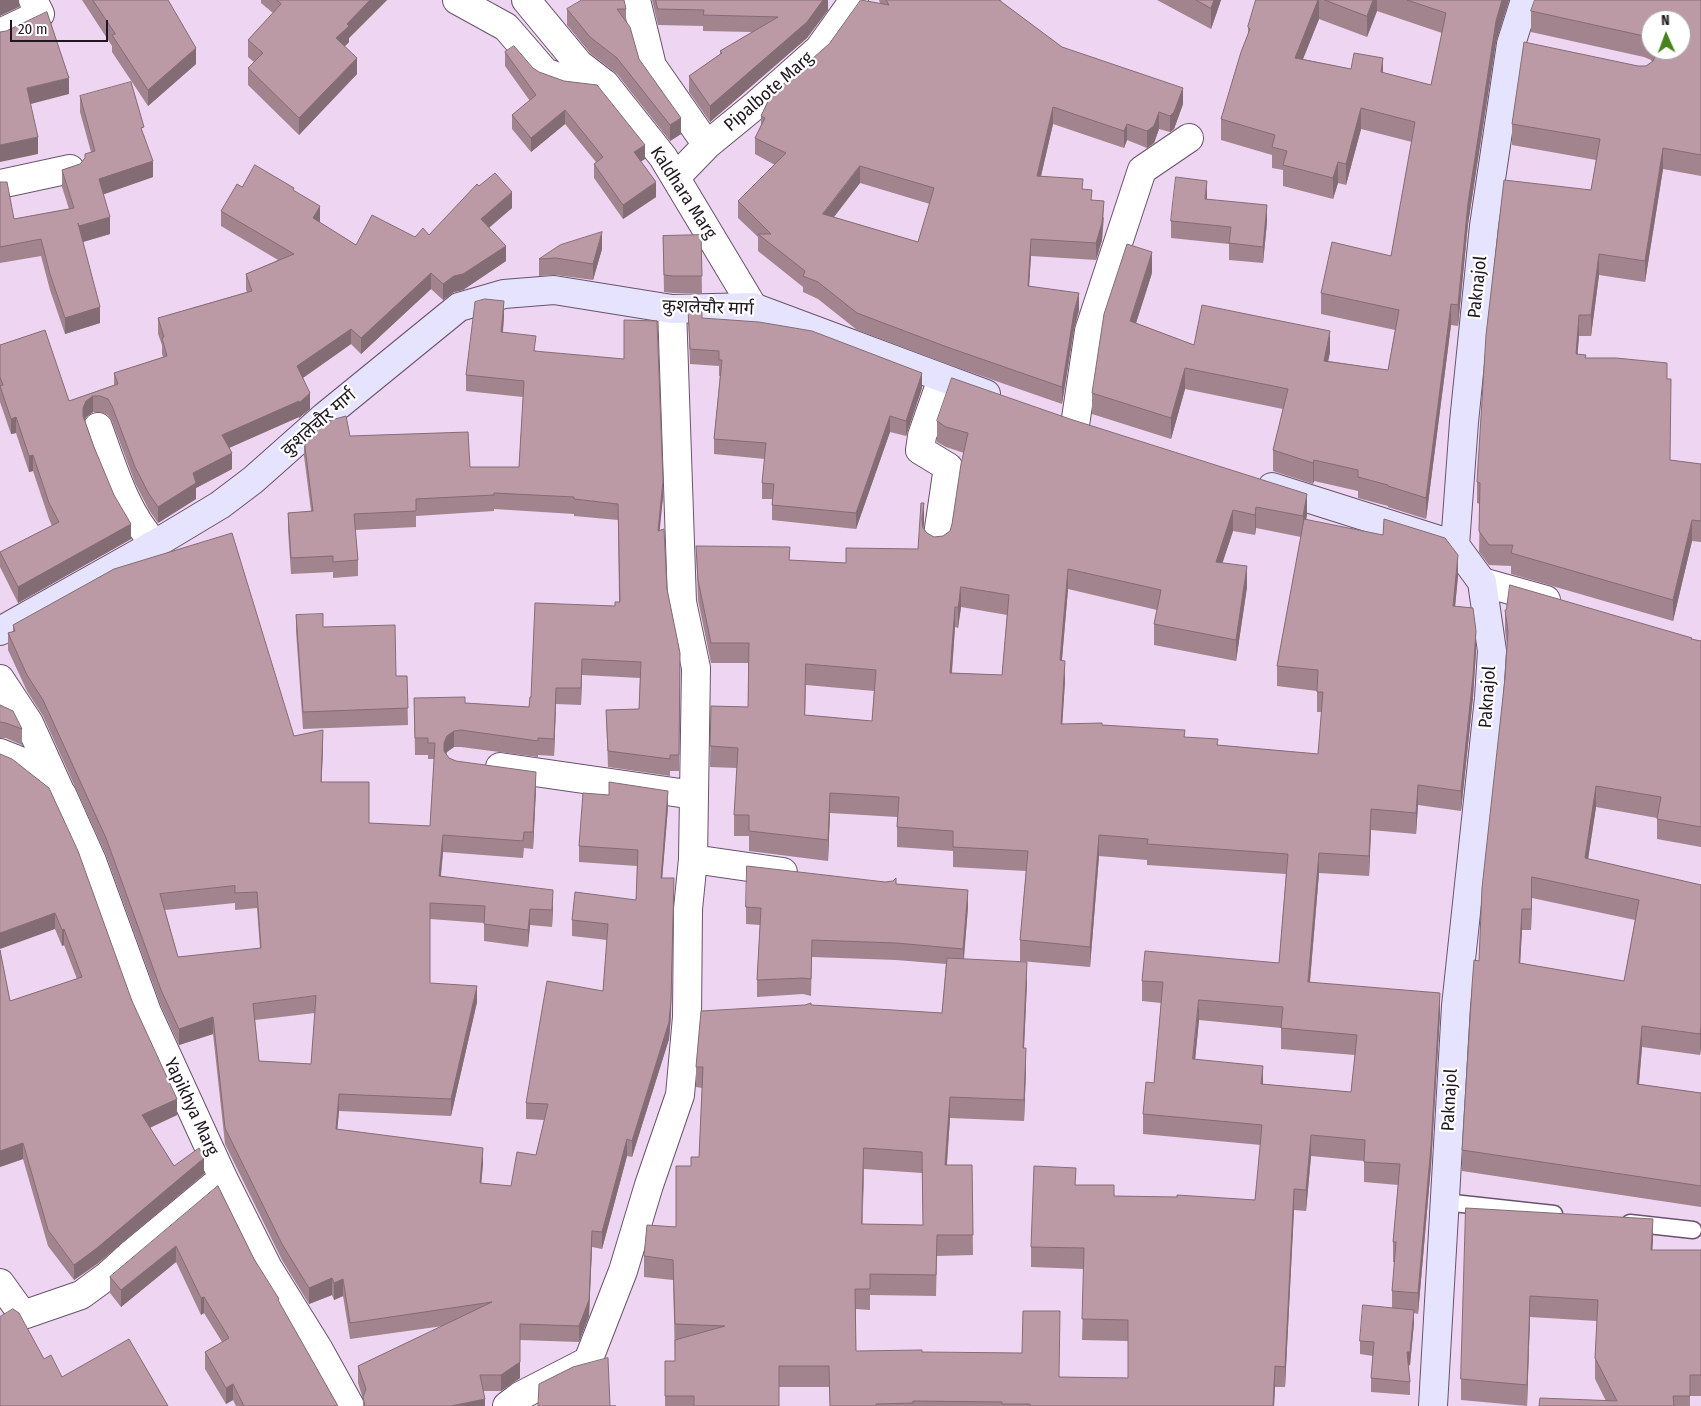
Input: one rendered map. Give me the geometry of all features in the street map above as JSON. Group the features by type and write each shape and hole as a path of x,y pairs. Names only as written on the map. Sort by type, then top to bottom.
{"main road":[{"name":"Paknajol","path":"1433,1406 1456,1006 1490,698 1492,651 1482,582 1455,545 1464,422 1484,226 1511,44 1525,0"},
{"name":"कुशलेचौर मार्ग","path":"0,631 155,544 220,505 459,307 504,294 554,290 672,309 753,307 1013,404"},
{"path":"1049,416 1085,428"},
{"path":"1246,479 1455,545"}],"street":[{"path":"0,33 40,14 33,0"},
{"path":"457,0 506,27 544,72 566,80 605,84"},
{"name":"Kaldhara Marg","path":"526,0 579,64 605,84 663,157 753,307"},
{"path":"636,0 652,66 707,145"},
{"name":"Pipalbote Marg","path":"676,177 707,145 819,49 854,0"},
{"path":"1511,44 1539,50"},
{"path":"1085,428 1090,331 1142,170 1189,138"},
{"path":"0,184 70,169"},
{"path":"507,1406 520,1396 588,1362 623,1271 649,1185 680,1095 687,1017 688,909 693,859 696,668 682,602 672,309"},
{"path":"937,542 948,467 920,450 922,436 942,379"},
{"path":"98,427 126,502 155,544"},
{"path":"1482,582 1568,607"},
{"name":"Yapikhya Marg","path":"0,679 29,723 92,861 147,1012 223,1178 268,1268 320,1350 350,1406"},
{"name":"Yapikhya Marg","path":"0,753 20,761 62,794"},
{"path":"478,764 694,795"},
{"path":"693,859 811,875"},
{"path":"687,1017 716,1016"},
{"path":"0,1283 23,1315 81,1294 107,1276 223,1178"}],"lane":[{"path":"1444,1202 1569,1216"},
{"path":"1617,1221 1693,1230"}],"building":[{"path":"93,0 168,0 196,48 148,90 112,35 115,34"},
{"path":"277,0 370,0 347,24 349,26 336,38 357,58 299,118 248,68 263,53 248,40 281,4"},
{"path":"582,0 624,0 626,9 617,9 630,27 639,59 681,118 670,125 617,58 590,37 567,9"},
{"path":"656,0 823,0 807,22 710,106 689,76 722,53 720,51 778,17 703,15 704,10 658,9"},
{"path":"861,0 889,5 886,0 999,0 1062,47 1183,88 1174,112 1170,116 1159,112 1154,126 1147,131 1127,124 1124,131 1053,107 1037,176 1083,179 1082,189 1092,190 1091,200 1104,201 1102,223 1096,243 1031,239 1028,286 1079,293 1074,312 1062,387 857,313 818,282 803,276 805,271 758,234 771,234 738,201 786,153 755,138 765,118 761,116 771,95 829,44","holes":["860,166 934,188 918,242 823,214"]},
{"path":"1196,0 1214,0 1211,8"},
{"path":"1256,0 1318,0 1295,58 1351,69 1354,53 1383,58 1381,72 1431,85 1446,13 1407,0 1502,0 1496,21 1468,203 1458,305 1451,304 1426,498 1358,477 1358,470 1314,460 1313,463 1273,450 1288,389 1185,368 1171,418 1092,393 1104,314 1127,244 1152,252 1130,321 1194,345 1202,305 1330,331 1324,361 1388,370 1399,310 1321,293 1332,242 1391,256 1415,122 1361,108 1346,164 1338,162 1333,178 1283,165 1287,151 1272,147 1275,135 1221,119 1241,52 1250,29 1248,27"},
{"path":"1325,0 1373,0 1367,16"},
{"path":"1535,0 1701,0 1701,155 1663,148 1645,261 1599,254 1591,315 1579,315 1576,354 1586,355 1585,358 1616,358 1667,363 1667,379 1671,379 1670,460 1701,464 1701,521 1692,520 1673,600 1511,553 1513,545 1489,545 1479,531 1480,483 1477,482 1486,335 1504,180 1591,190 1600,139 1512,124 1524,42 1638,66 1646,66 1653,60 1691,60 1691,10 1641,10 1641,35 1531,11"},
{"path":"47,12 69,78 27,88 38,137 0,145 0,32"},
{"path":"514,46 533,68 539,72 564,81 597,85 645,145 634,152 656,182 623,205 594,164 603,157 565,110 531,138 512,115 536,95 505,52"},
{"path":"131,82 144,127 141,128 153,161 99,179 110,217 79,226 78,223 100,307 65,318 50,274 41,239 0,247 0,182 7,182 14,219 74,208 62,170 80,164 85,158 85,154 95,151 80,96"},
{"path":"255,165 320,206 313,218 356,245 372,215 415,237 423,228 429,235 477,184 479,186 495,173 512,192 481,219 506,246 463,274 454,276 443,284 431,273 361,338 351,329 297,366 310,393 299,403 299,401 222,435 232,453 193,473 196,483 158,507 135,467 108,399 93,396 86,401 83,408 83,416 114,495 131,524 18,587 0,552 59,522 49,503 33,455 29,456 16,417 11,419 0,386 3,385 0,377 0,345 45,330 69,401 118,384 114,373 167,356 158,318 252,291 246,274 294,254 221,211 237,184 242,187"},
{"path":"1176,177 1207,181 1205,199 1267,205 1263,247 1229,243 1231,227 1171,221"},
{"path":"602,232 593,264 556,258 539,259 560,245"},
{"path":"701,235 702,276 664,275 663,236"},
{"path":"485,299 504,301 501,332 536,336 534,351 624,359 624,320 657,321 663,481 658,531 664,529 667,589 680,653 679,755 670,755 670,759 608,751 606,710 639,709 641,662 582,659 581,688 556,688 554,739 538,738 538,741 461,730 454,731 447,736 444,743 444,751 449,758 456,761 536,772 533,832 524,832 523,841 443,835 439,876 553,890 552,910 530,909 528,930 484,924 485,906 430,903 430,983 477,986 451,1099 339,1094 336,1129 483,1148 480,1183 511,1186 517,1152 536,1155 548,1104 526,1103 547,981 603,991 608,924 572,920 575,892 636,900 638,850 579,846 583,793 609,795 609,782 668,791 661,878 674,878 669,1022 632,1141 627,1139 602,1232 592,1231 589,1300 579,1326 520,1324 520,1362 501,1375 480,1375 485,1399 451,1406 365,1406 363,1397 366,1389 358,1366 492,1302 350,1323 343,1279 334,1283 332,1278 309,1288 282,1244 225,1128 213,1017 179,1029 161,990 106,838 43,700 27,675 8,633 15,631 13,625 114,569 232,533 294,736 323,730 321,782 369,782 369,823 430,826 435,743 428,743 428,738 415,738 414,698 465,697 465,703 529,707 535,603 615,606 615,602 620,602 618,504 574,499 574,497 494,493 494,495 416,499 416,511 354,514 358,560 333,562 333,556 291,558 288,513 313,511 304,439 324,422 346,416 350,436 468,432 470,467 519,467 524,381 466,375 475,302","holes":["235,886 235,893 257,892 261,948 178,957 160,894","316,996 311,1064 259,1061 253,1004"]},
{"path":"702,308 702,318 759,322 812,331 922,373 906,421 890,416 856,513 772,505 774,484 762,483 766,443 714,439 722,360 719,360 719,351 690,349 688,309"},
{"path":"952,378 1070,419 1307,494 1303,516 1256,507 1255,515 1233,510 1216,562 1247,566 1236,640 1154,624 1161,590 1068,569 1060,660 1065,661 1061,724 1102,723 1102,725 1185,730 1184,737 1218,739 1217,745 1318,754 1323,692 1317,692 1318,670 1277,666 1304,519 1383,535 1384,519 1445,538 1458,555 1453,606 1473,608 1476,631 1461,791 1418,785 1416,813 1371,809 1369,856 1319,853 1308,982 1440,993 1431,1146 1418,1293 1392,1291 1396,1242 1393,1242 1400,1164 1364,1162 1365,1140 1311,1135 1306,1190 1294,1189 1285,1367 1275,1366 1273,1406 1030,1406 1030,1404 1002,1404 1002,1402 913,1401 913,1403 876,1404 876,1406 830,1406 829,1366 779,1366 779,1406 694,1406 694,1396 665,1396 665,1361 675,1361 675,1340 725,1326 675,1324 673,1260 644,1256 647,1225 676,1227 676,1166 691,1166 691,1157 699,1157 703,1067 696,1067 701,1011 805,1005 811,1003 811,1005 942,1013 947,958 1027,962 1023,1048 1026,1048 1024,1100 950,1097 945,1165 972,1165 973,1235 937,1235 936,1275 870,1274 870,1289 855,1289 856,1351 922,1350 922,1352 1022,1353 1023,1311 1060,1311 1059,1377 1128,1378 1128,1320 1082,1319 1084,1248 1031,1247 1034,1166 1076,1168 1075,1185 1114,1185 1114,1196 1177,1197 1177,1195 1255,1200 1262,1125 1143,1114 1146,1082 1154,1083 1163,982 1142,981 1145,951 1279,963 1288,854 1147,844 1148,839 1099,835 1090,947 1020,940 1028,851 953,847 953,831 897,827 899,797 830,793 828,840 749,831 749,815 734,815 738,748 710,746 711,706 748,707 749,643 711,643 698,580 696,546 790,547 789,560 846,563 846,548 918,549 921,503 924,503 923,528 927,533 934,537 943,536 950,531 968,433 946,427 937,421","holes":["961,587 1009,595 1002,675 950,673 955,607 958,607","806,664 876,670 872,721 805,715","1199,1000 1283,1007 1281,1028 1357,1035 1351,1092 1261,1084 1263,1066 1193,1059","864,1148 922,1152 923,1225 862,1224"]},
{"path":"1510,585 1701,641 1701,827 1657,819 1661,797 1596,786 1585,858 1701,885 1700,1034 1642,1026 1637,1084 1701,1093 1701,1186 1462,1150 1474,960 1479,961 1482,888 1505,678 1508,631 1506,610","holes":["1532,877 1639,900 1624,981 1519,963 1522,909 1531,909"]},
{"path":"323,614 323,627 395,625 396,676 407,676 408,708 303,712 296,615"},
{"path":"0,705 13,711 22,729 0,722"},
{"path":"0,754 12,759 49,788 78,851 132,1001 177,1099 142,1115 174,1166 199,1148 204,1158 74,1265 48,1230 23,1143 0,1151 0,950 10,1001 82,977 64,929 62,930 55,913 0,933"},
{"path":"747,866 885,882 893,881 896,878 896,884 968,890 963,949 896,943 812,940 811,979 757,980 761,908 746,907"},
{"path":"218,1186 254,1259 279,1299 338,1406 244,1406 233,1384 226,1388 205,1352 229,1338 204,1297 201,1298 176,1246 121,1290 110,1277"},
{"path":"1466,1208 1653,1219 1651,1250 1701,1250 1701,1375 1690,1375 1690,1396 1673,1396 1674,1406 1539,1406 1540,1398 1617,1401 1595,1358 1598,1300 1530,1296 1527,1385 1461,1379"},
{"path":"1363,1305 1414,1310 1410,1352 1407,1352 1410,1382 1371,1378 1374,1342 1360,1341"},
{"path":"13,1309 19,1313 44,1359 51,1355 62,1377 129,1339 168,1406 0,1406 0,1317"},
{"path":"608,1358 610,1406 538,1406 539,1384 573,1367"}]}
